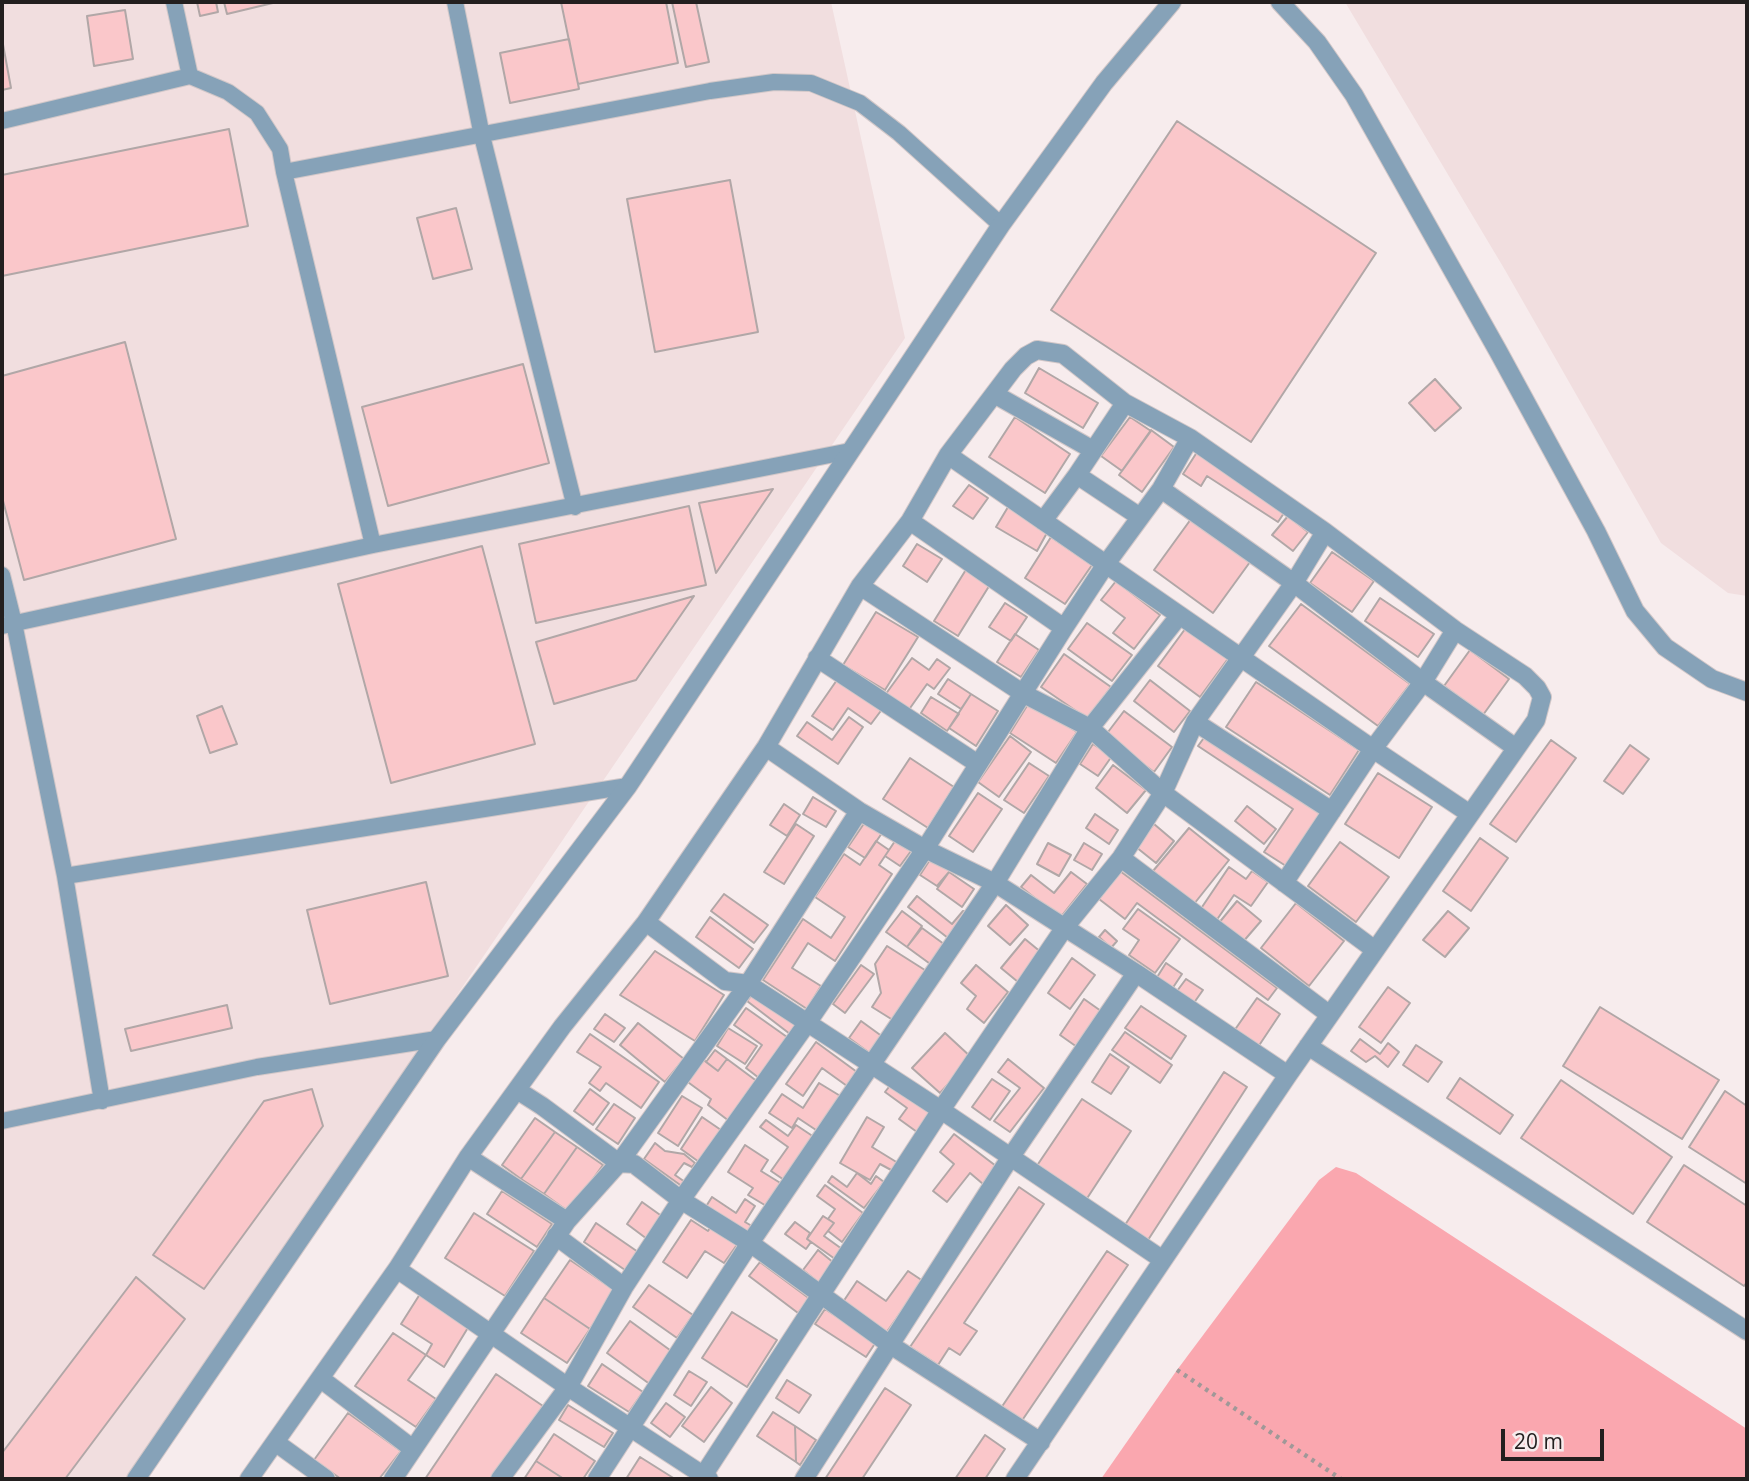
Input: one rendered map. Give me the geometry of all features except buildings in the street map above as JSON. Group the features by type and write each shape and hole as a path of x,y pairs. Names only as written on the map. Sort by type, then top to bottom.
{"street":[{"path":"136,1479 437,1039 628,786 1001,225 1104,83 1172,2"},
{"path":"1280,2 1317,42 1354,95 1499,351 1596,531 1635,611 1665,647 1712,679 1747,692"},
{"path":"249,1479 397,1269 468,1157 562,1027 646,922 766,747 860,586 910,521 948,455 1026,356 1037,350 1063,355 1125,403 1190,438 1325,532 1455,630 1525,676 1542,697 1536,720 1288,1075 1016,1479"},
{"path":"994,394 1093,450"},
{"path":"1043,520 1125,403"},
{"path":"500,1479 568,1387 624,1287 681,1200 808,1022 925,849 1064,628 1106,564 1161,489 1190,438"},
{"path":"948,455 1470,814"},
{"path":"1077,475 1140,517"},
{"path":"1161,489 1294,583 1423,682 1517,748"},
{"path":"910,521 1064,628"},
{"path":"397,1269 704,1478 819,1295 941,1110 1065,927 1121,859 1163,793 1195,722 1294,583 1325,532"},
{"path":"860,586 1024,694 1090,728 1163,793 1375,950"},
{"path":"597,1479 751,1243 995,883 1090,728 1179,616"},
{"path":"1284,883 1373,749 1423,682 1455,630"},
{"path":"817,658 978,764"},
{"path":"1195,722 1332,811"},
{"path":"766,747 859,811 925,849 995,883 1288,1075"},
{"path":"393,1479 556,1236 619,1163 748,984 859,811"},
{"path":"1121,859 1330,1015"},
{"path":"646,922 725,981 748,984 808,1022 1163,1260"},
{"path":"804,1479 1010,1157 1136,973"},
{"path":"1308,1046 1747,1331"},
{"path":"517,1090 542,1105 619,1163 634,1164 681,1200 751,1243 888,1344 1041,1442"},
{"path":"468,1157 567,1221"},
{"path":"556,1236 624,1287"},
{"path":"321,1380 413,1449"},
{"path":"275,1442 326,1479"}],"lane":[{"path":"174,2 190,76"},
{"path":"455,2 482,136 575,507"},
{"path":"2,121 190,76 228,92 257,113 280,149 373,545"},
{"path":"284,172 710,91 774,82 811,83 860,103 898,133 1001,225"},
{"path":"8,624 373,545 850,452"},
{"path":"2,575 8,624 65,876 103,1101"},
{"path":"65,876 628,786"},
{"path":"2,1121 257,1067 437,1039"}],"path":[{"path":"1177,1370 1341,1479"}],"shaded area":[{"path":"2,2 831,2 905,338 127,1479 2,1479"},
{"path":"1345,2 1747,2 1747,596 1728,593 1661,543 1505,270"},
{"path":"1336,1167 1356,1173 1747,1429 1747,1479 1101,1479 1177,1370 1319,1180"}]}
